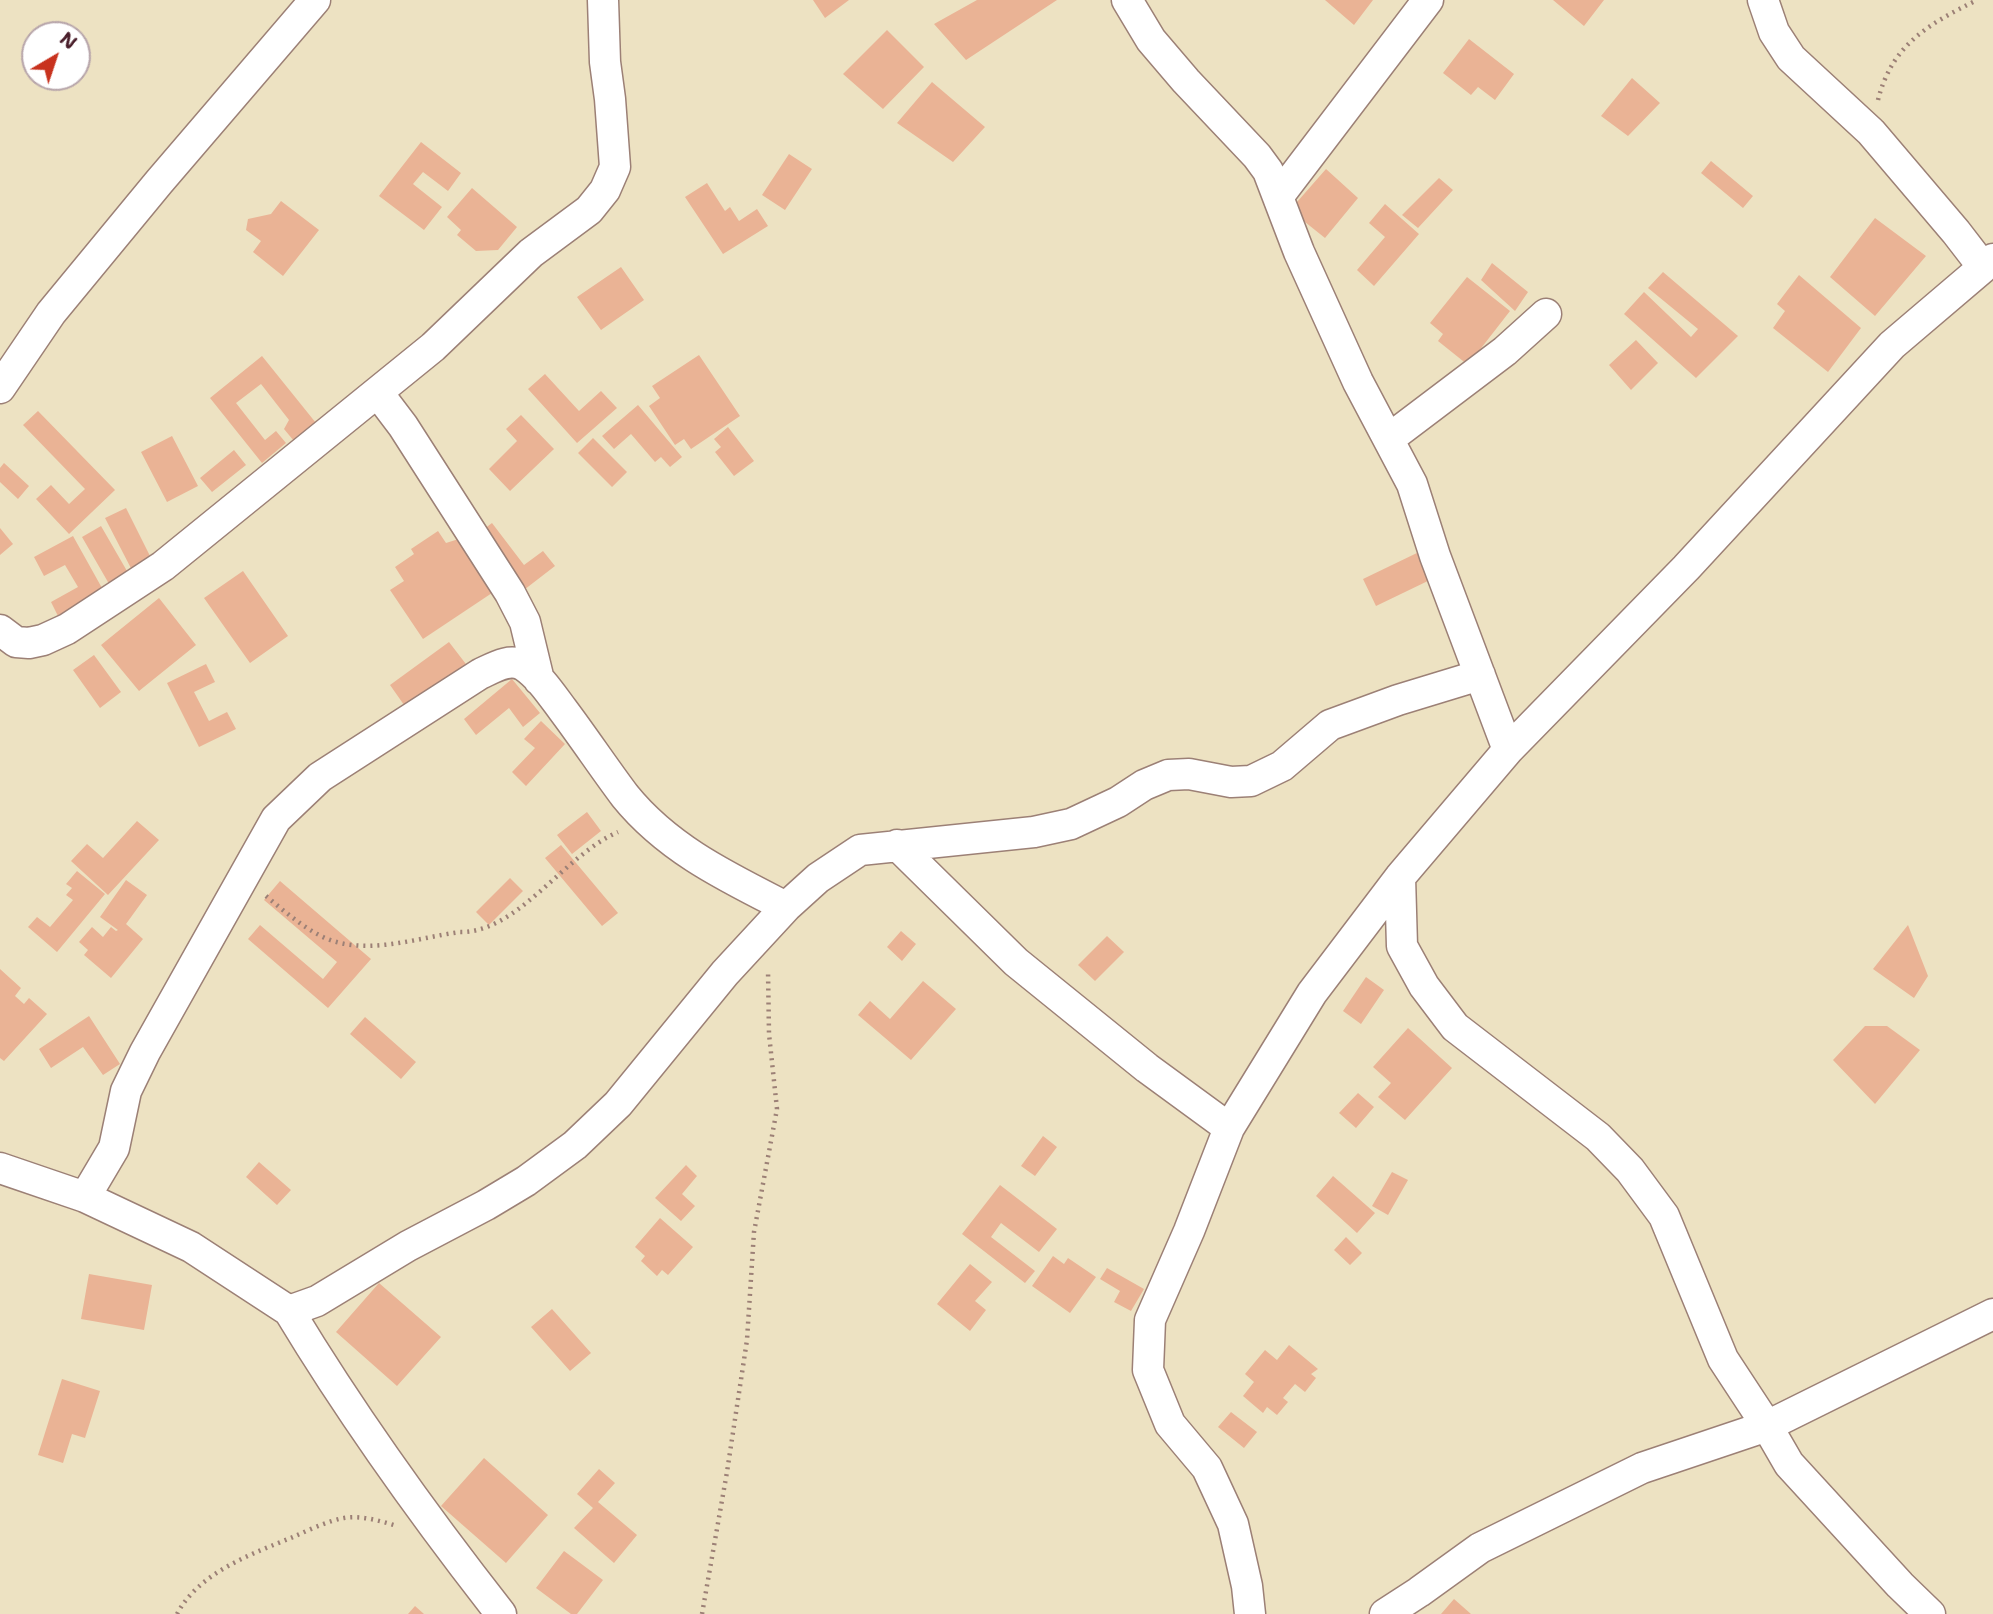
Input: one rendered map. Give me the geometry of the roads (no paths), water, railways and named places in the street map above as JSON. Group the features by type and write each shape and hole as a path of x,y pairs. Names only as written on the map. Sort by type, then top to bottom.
{"street":[{"path":"0,388 51,313 315,0"},
{"path":"0,630 16,642 29,643 66,629 163,566 433,347 531,253 589,210 605,190 615,167 605,62 603,0"},
{"path":"1127,0 1151,40 1258,156 1268,171 1298,252 1358,382 1412,484 1508,750"},
{"path":"1278,197 1428,0"},
{"path":"1250,1614 1247,1586 1233,1524 1208,1468 1170,1424 1148,1370 1150,1320 1189,1231 1229,1128 1312,993 1400,877 1508,750 1686,568 1892,345 1988,263 1871,132 1791,58 1774,32 1763,0"},
{"path":"1390,438 1505,351 1546,314"},
{"path":"377,393 403,426 510,593 525,622 540,680"},
{"path":"85,1197 114,1148 126,1091 193,963 276,819 320,777 480,674 511,661 523,665 540,680 626,797 653,826 777,917"},
{"path":"289,1311 317,1301 408,1246 486,1205 526,1181 575,1145 626,1095 725,973 777,917 818,878 860,850 1034,832 1072,824 1168,775 1189,774 1231,782 1251,781 1282,766 1330,725 1398,700 1480,675"},
{"path":"897,845 1016,962 1147,1068 1229,1128"},
{"path":"1400,877 1402,946 1424,986 1455,1027 1598,1137 1630,1170 1664,1216 1723,1359 1789,1464 1930,1614"},
{"path":"0,1168 85,1197 191,1247 289,1311 328,1376 442,1538 501,1614"},
{"path":"1385,1614 1480,1548 1642,1468 1767,1426 1993,1314"}]}
